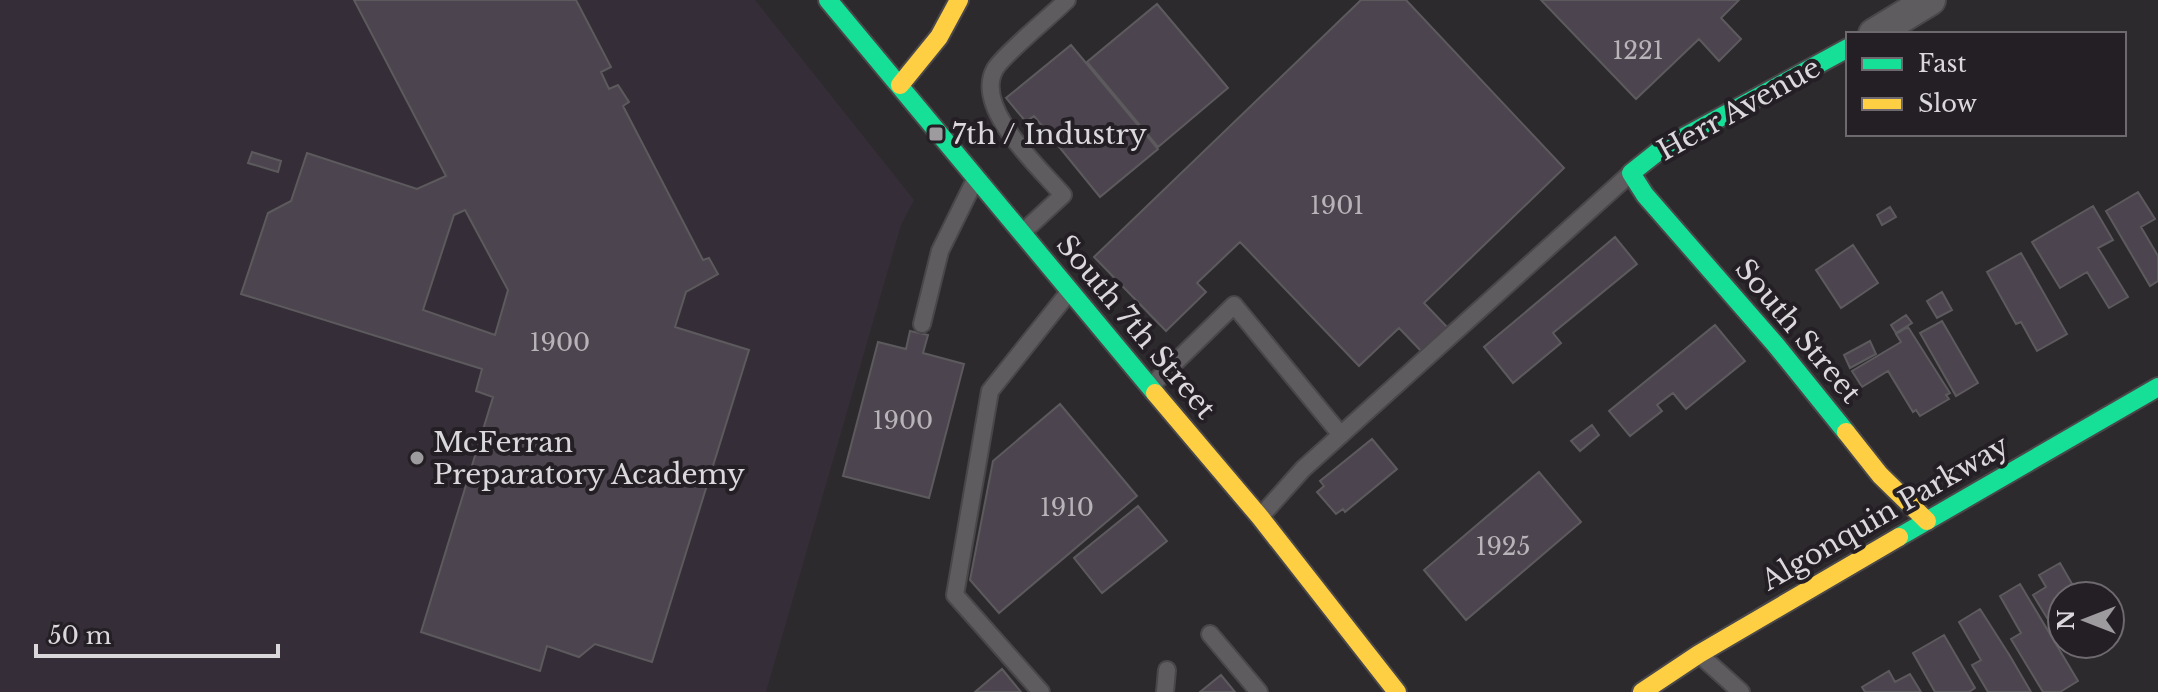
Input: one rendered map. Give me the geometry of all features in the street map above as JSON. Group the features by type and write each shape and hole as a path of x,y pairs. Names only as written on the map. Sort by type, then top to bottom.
{"main road":[{"name":"South 7th Street","path":"828,0 1260,517 1397,692"},
{"path":"900,85 939,37 959,0"},
{"name":"Herr Avenue","path":"1631,173 1660,150 1846,49"},
{"name":"South Street","path":"1631,173 1645,195 1775,344 1880,475 1927,521"},
{"name":"Algonquin Parkway","path":"1642,692 1699,654 2158,387"}],"street":[{"path":"1877,32 1930,0"}],"lane":[{"path":"1022,233 1063,195 995,114 991,95 994,70 1067,0"},
{"path":"1260,517 1303,469 1631,173"},
{"path":"922,324 940,251 976,179"},
{"path":"1041,692 955,595 990,391 1070,290"},
{"path":"1150,387 1234,305 1341,435"},
{"path":"1210,634 1259,692"},
{"path":"1699,654 1741,692"},
{"path":"1165,692 1167,670"}],"shaded area":[{"name":"McFerran Preparatory Academy","path":"0,0 755,0 914,200 901,225 766,692 0,692"}],"building":[{"name":"McFerran Preparatory Academy","path":"354,0 576,0 611,67 601,72 609,89 618,85 629,102 623,106 703,260 709,258 718,274 686,292 675,327 749,350 652,662 595,644 579,657 547,646 540,671 421,632 493,397 476,391 482,369 241,294 268,213 291,201 307,153 417,189 446,176","holes":["465,210 508,290 495,335 423,310 454,215"]},
{"path":"1361,0 1406,0 1564,168 1424,303 1448,328 1422,352 1399,328 1359,366 1240,242 1197,283 1206,292 1166,331 1094,257"},
{"path":"1541,0 1739,0 1721,18 1741,39 1719,61 1699,39 1636,99"},
{"path":"1157,4 1228,88 1158,147 1087,62"},
{"path":"1071,45 1158,149 1100,197 1034,116 1026,122 1006,98"},
{"path":"252,152 281,161 278,172 248,163"},
{"path":"2138,192 2155,219 2141,227 2158,256 2158,281 2150,286 2106,211"},
{"path":"2093,206 2113,240 2098,248 2128,297 2109,308 2087,272 2060,288 2032,242"},
{"path":"1890,207 1896,217 1882,225 1877,215"},
{"path":"1615,237 1637,264 1553,333 1561,343 1513,383 1484,347"},
{"path":"1853,245 1878,283 1841,308 1816,270"},
{"path":"2021,253 2067,334 2037,351 2021,322 2016,324 1987,272"},
{"path":"1942,292 1952,310 1937,318 1927,301"},
{"path":"1906,315 1912,323 1896,333 1891,325"},
{"path":"1942,321 1978,383 1956,396 1920,333"},
{"path":"1715,325 1745,361 1686,409 1673,393 1657,405 1662,411 1630,436 1609,411"},
{"path":"1908,327 1950,393 1946,395 1949,399 1920,416 1916,410 1913,412 1888,371 1862,387 1852,371 1901,342 1896,334"},
{"path":"910,331 928,335 923,353 964,364 929,498 843,476 878,342 906,349"},
{"path":"1870,341 1876,354 1850,368 1844,355"},
{"path":"1060,404 1137,496 999,613 970,580 993,461"},
{"path":"1592,425 1599,435 1580,451 1571,441"},
{"path":"1372,439 1397,469 1345,512 1343,509 1336,514 1317,492 1324,486 1320,481"},
{"path":"1539,472 1581,522 1466,620 1424,570"},
{"path":"1138,506 1167,541 1102,593 1074,558"},
{"path":"2060,563 2070,580 2046,580 2046,587 2039,575"},
{"path":"2020,584 2046,627 2046,660 2065,660 2078,681 2060,692 2043,692 2011,639 2021,633 2000,596"},
{"path":"2046,587 2046,616 2033,595"},
{"path":"1980,609 2031,692 1988,692 1972,665 1981,660 1959,622"},
{"path":"1944,635 1975,688 1969,692 1935,692 1913,653"},
{"path":"1002,669 1021,692 975,692"},
{"path":"1889,671 1895,682 1910,674 1921,692 1865,692 1862,687"},
{"path":"1221,675 1235,692 1200,692"}],"traffic: fast":[{"path":"828,0 1155,393"},
{"path":"1846,49 1660,150 1631,173 1645,195 1775,344 1846,432"},
{"path":"1899,537 2158,387"}],"traffic: slow":[{"path":"900,85 939,37 959,0"},
{"path":"1155,393 1260,517 1397,692"},
{"path":"1846,432 1880,475 1927,521"},
{"path":"1642,692 1699,654 1899,537"}],"place":[{"name":"7th / Industry","path":"936,134"},
{"name":"McFerran Preparatory Academy","path":"417,458"}]}
